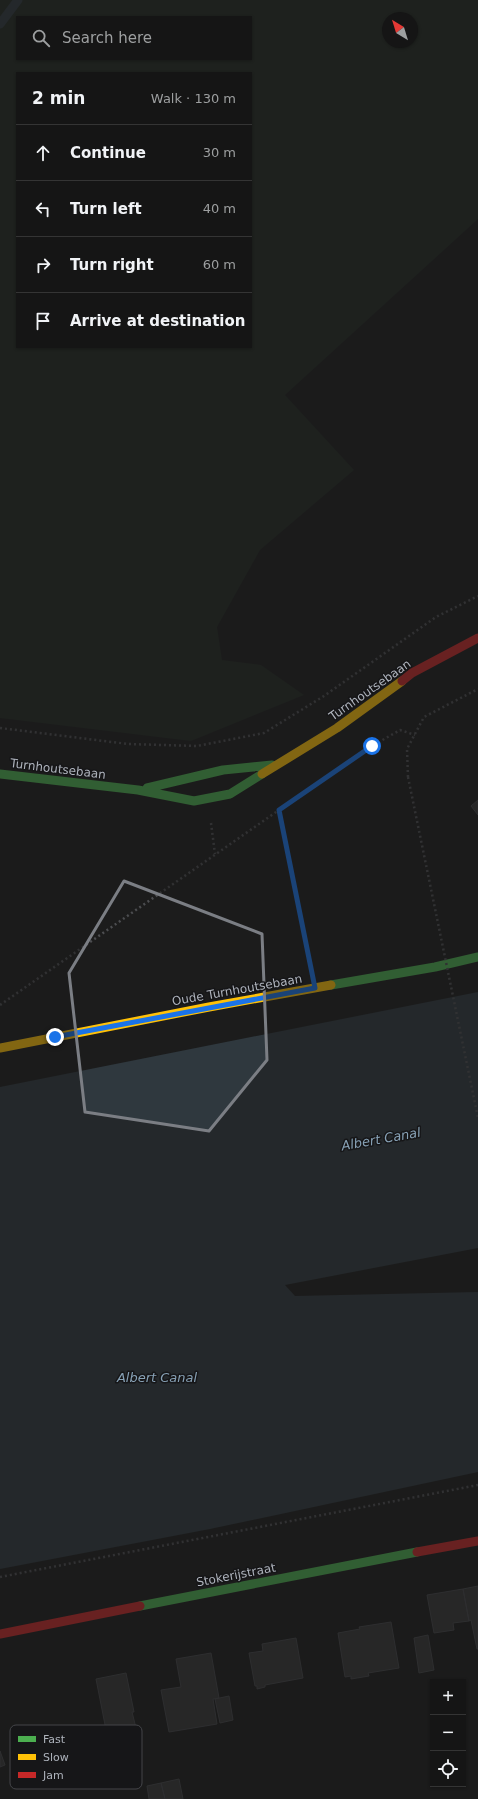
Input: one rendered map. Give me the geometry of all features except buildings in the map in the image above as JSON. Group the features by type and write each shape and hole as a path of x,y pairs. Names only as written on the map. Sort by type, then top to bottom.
{"street":[{"name":"Turnhoutsebaan","path":"0,774 138,790 194,801 207,800 230,794 337,728 412,673 478,638"},
{"name":"Turnhoutsebaan","path":"138,790 223,770 278,764"},
{"name":"Oude Turnhoutsebaan","path":"0,1048 315,988 435,967 478,957"},
{"name":"Stokerijstraat","path":"0,1634 342,1566 478,1541"}],"path":[{"path":"0,728 128,744 197,746 264,733 324,696 436,617 478,596"},
{"path":"478,689 424,717 407,749 408,777 478,1118"},
{"path":"0,1005 372,746 400,730 414,735"},
{"path":"279,810 315,988"},
{"path":"0,1577 478,1485"}],"highlighted area":[{"path":"124,881 262,934 267,1060 209,1131 85,1112 69,973"}],"shaded area":[{"path":"0,0 478,0 478,219 285,395 354,470 260,550 217,627 222,660 261,665 304,695 191,741 0,718"}],"water":[{"name":"Albert Canal","path":"478,992 478,1248 285,1285 295,1296 478,1292 478,1472 210,1529 0,1569 0,1087"}],"waterway":[{"path":"0,24 18,0"}],"traffic: fast":[{"path":"147,788 223,770 272,765"},
{"path":"0,774 138,790 194,801 230,794 262,774"},
{"path":"331,985 435,967 478,957"},
{"path":"140,1606 417,1552"}],"traffic: slow":[{"path":"262,774 337,728 402,681"},
{"path":"0,1048 331,985"}],"traffic: jam":[{"path":"402,681 412,673 478,638"},
{"path":"417,1552 478,1541"},
{"path":"0,1634 140,1606"}],"route":[{"path":"55,1037 315,988 279,810 372,746"}]}
